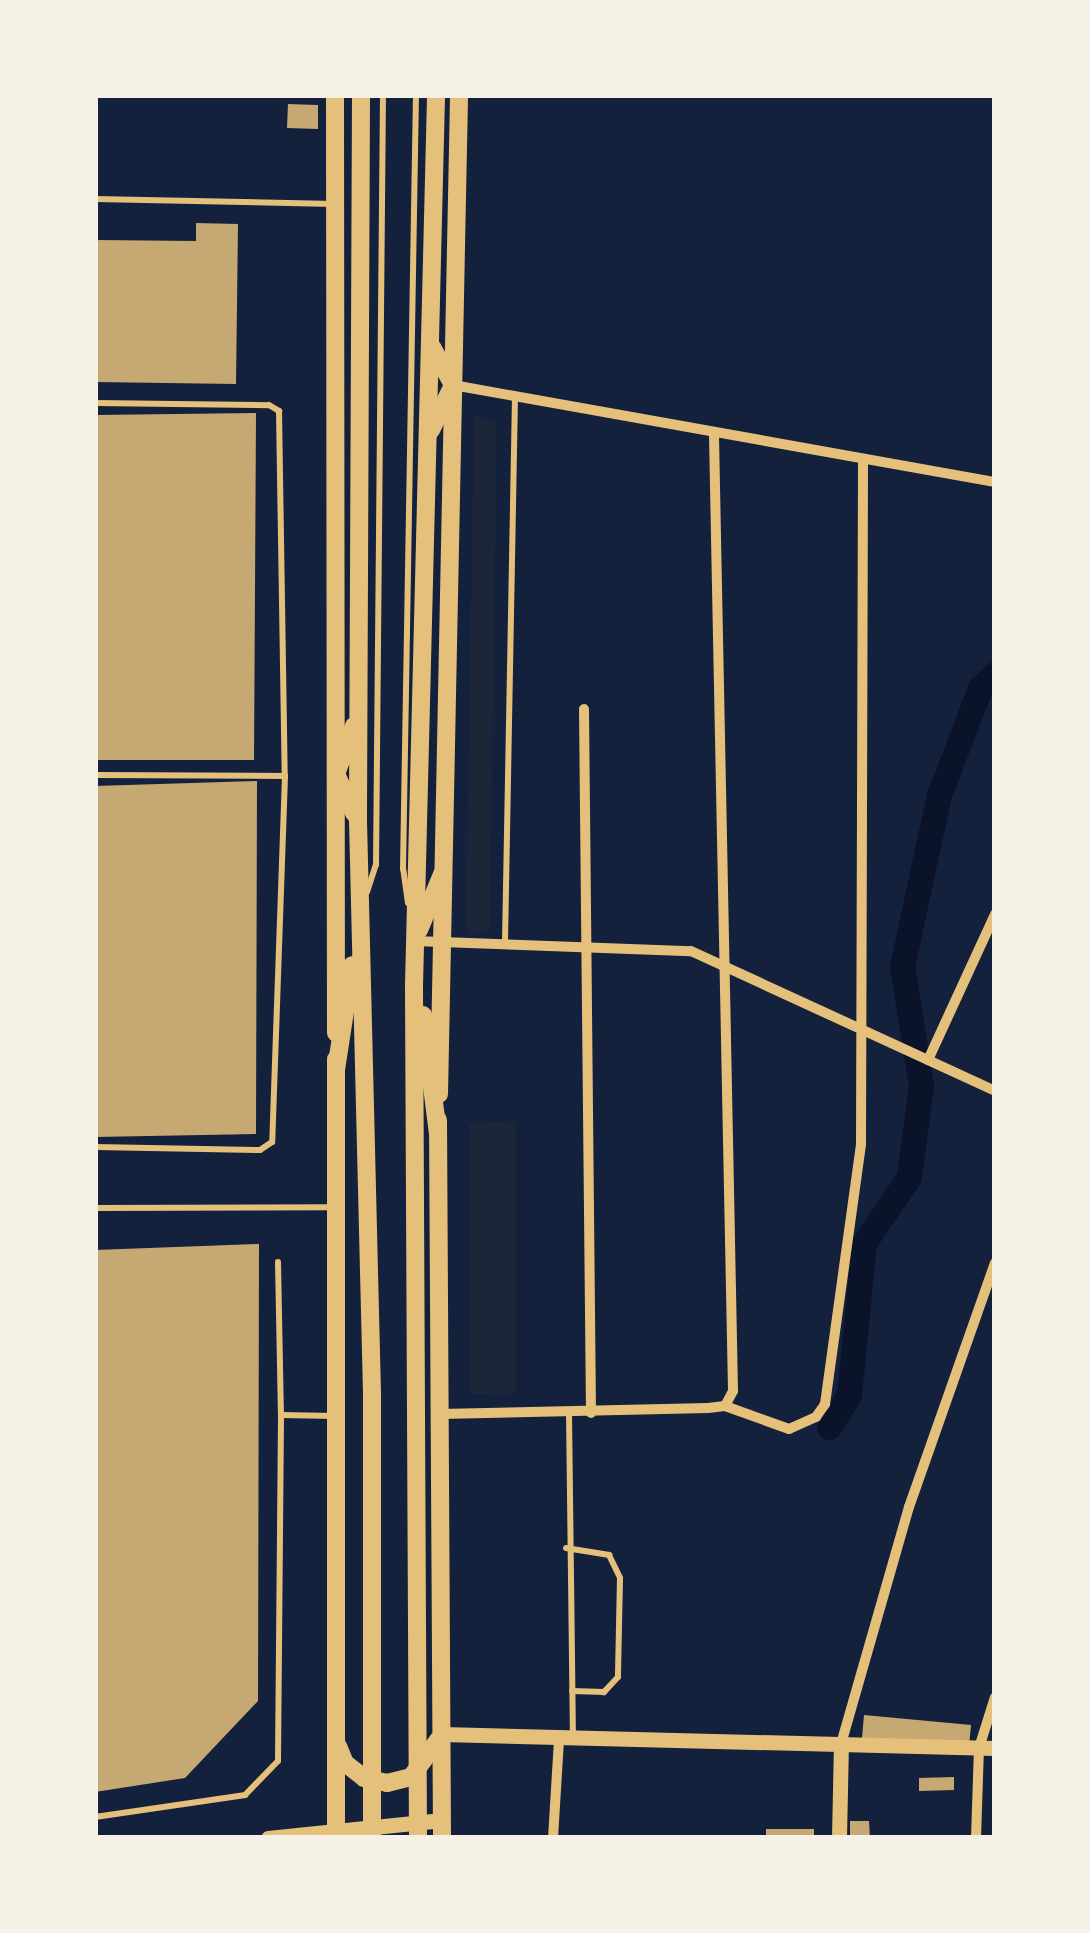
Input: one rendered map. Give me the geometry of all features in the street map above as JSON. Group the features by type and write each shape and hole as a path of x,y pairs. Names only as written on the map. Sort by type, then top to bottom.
{"main road":[{"path":"335,95 336,1832"},
{"path":"361,95 357,716 372,1394 372,1838"},
{"path":"418,1838 414,941 436,95"},
{"path":"442,1829 438,1134 460,95"},
{"path":"430,346 454,386"},
{"path":"428,435 454,386"},
{"path":"357,716 336,774 358,821"},
{"path":"438,1134 414,941 443,872"},
{"path":"336,1070 359,916"},
{"path":"336,1741 354,1770 388,1783 411,1777 442,1734"}],"street":[{"path":"454,386 995,482"},
{"path":"714,432 732,1391 724,1406"},
{"path":"440,1414 591,1413 724,1406 790,1429 816,1417 825,1404 861,1144 858,1026 863,460"},
{"path":"584,709 591,1413"},
{"path":"928,1060 995,914"},
{"path":"414,941 587,943 691,951 995,1091"},
{"path":"839,1838 840,1744 909,1507 995,1263"},
{"path":"976,1838 995,1696"},
{"path":"442,1734 987,1748"},
{"path":"553,1838 566,1740"},
{"path":"268,1838 442,1829"}],"lane":[{"path":"359,916 376,865 383,95"},
{"path":"414,941 403,870 416,95"},
{"path":"95,199 335,204"},
{"path":"504,942 515,396"},
{"path":"95,403 269,405 284,420 285,776 272,1142 260,1150 95,1147"},
{"path":"95,775 285,776"},
{"path":"95,1208 336,1208"},
{"path":"95,1817 245,1795 278,1761 278,1262"},
{"path":"566,1740 572,1691 566,1548 569,1413"},
{"path":"281,1415 336,1416"},
{"path":"566,1548 609,1555 620,1578 618,1677 604,1692 572,1691"}],"shaded area":[{"path":"474,416 497,423 490,924 487,932 471,933 466,923"},
{"path":"516,1121 516,1393 469,1394 469,1123"}],"building":[{"path":"288,104 318,105 318,129 287,128"},
{"path":"196,223 238,224 236,384 95,382 95,240 196,241"},
{"path":"256,413 254,760 95,760 95,415"},
{"path":"257,781 256,1134 95,1137 95,786"},
{"path":"259,1244 258,1701 185,1778 95,1792 95,1250"},
{"path":"864,1715 971,1725 969,1747 862,1738"},
{"path":"954,1777 954,1790 919,1791 919,1778"},
{"path":"850,1821 869,1821 870,1838 850,1838"},
{"path":"766,1829 814,1829 814,1838 766,1838"}],"waterway":[{"path":"829,1427 849,1395 864,1243 909,1177 921,1085 902,966 939,795 980,688 995,674"}]}
